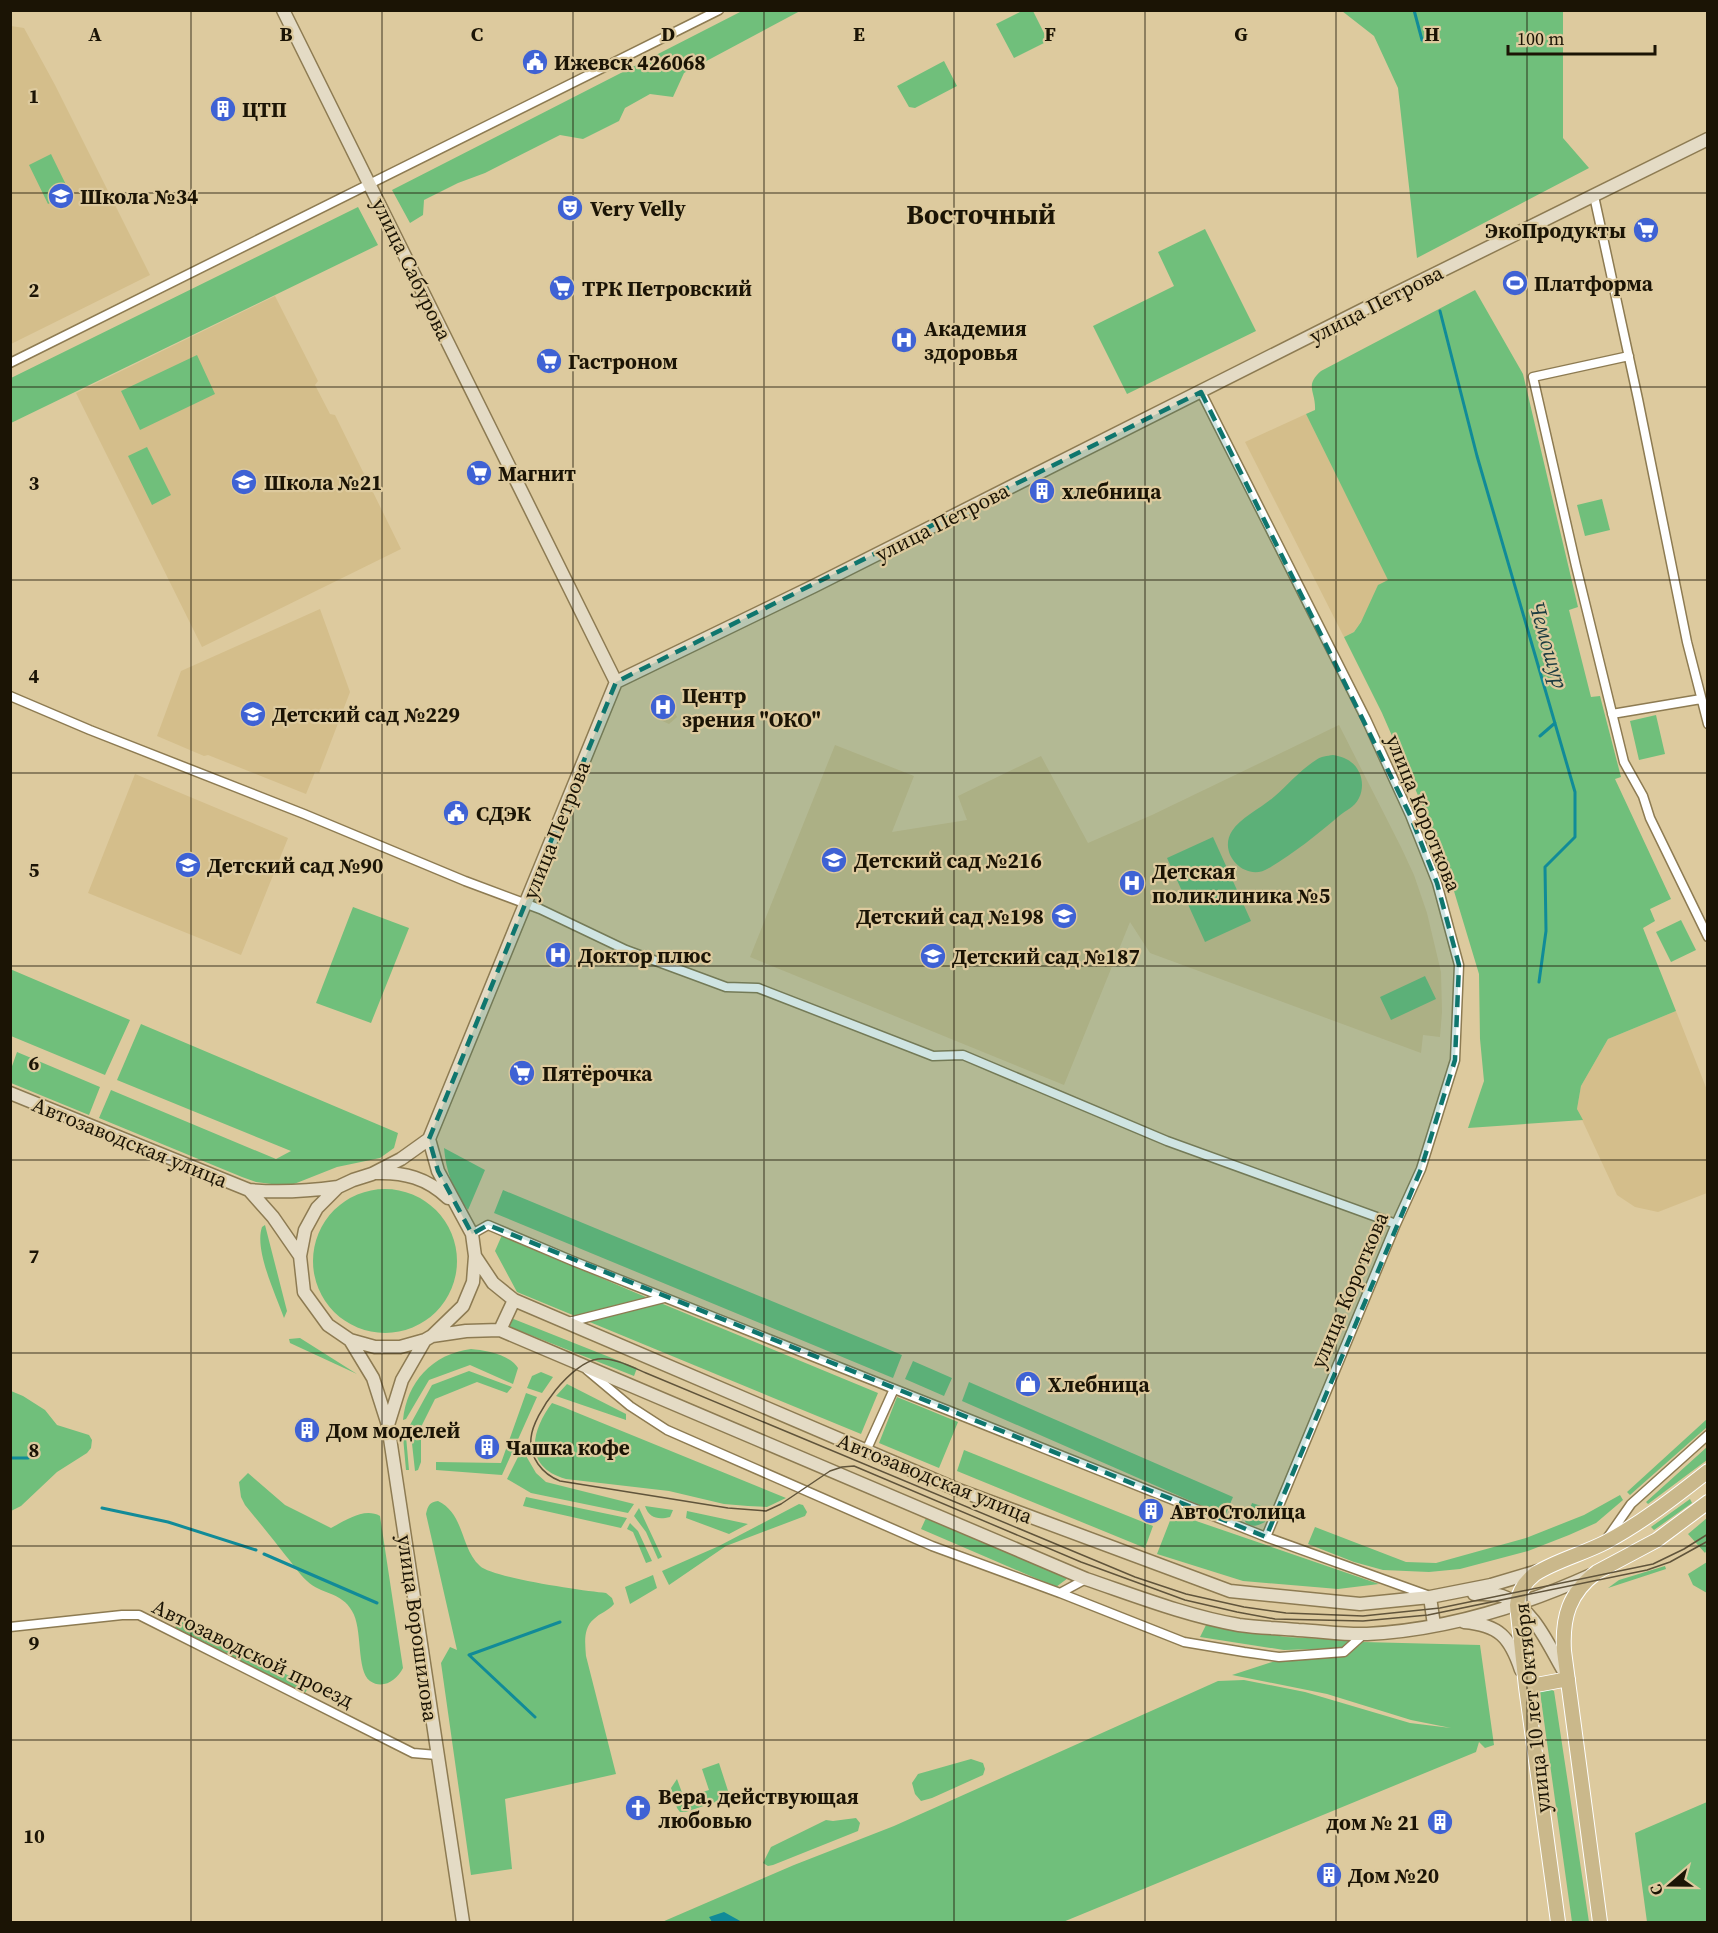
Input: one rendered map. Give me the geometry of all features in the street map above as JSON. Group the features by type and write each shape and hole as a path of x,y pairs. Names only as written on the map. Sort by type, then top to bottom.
{"main road":[{"path":"283,10 371,184"},
{"name":"улица Петрова","path":"429,1138 616,682 825,581 1707,139"},
{"name":"улица Сабурова","path":"371,184 616,682"},
{"name":"Автозаводская улица","path":"10,1094 249,1190"},
{"path":"372,1174 401,1159 429,1138 438,1171 471,1234 475,1256 473,1282 463,1306 429,1338 400,1347 375,1347 350,1340 328,1325 304,1292 300,1256 305,1230 317,1208 338,1187 353,1179 372,1174 395,1173 417,1178 438,1188 455,1204"},
{"path":"249,1190 276,1192 338,1187"},
{"path":"249,1190 273,1217 300,1256"},
{"name":"Автозаводская улица","path":"475,1256 493,1283 513,1300 956,1489 1230,1591 1360,1604 1430,1597 1491,1585 1545,1569"},
{"path":"500,1330 513,1300"},
{"name":"Автозаводская улица","path":"429,1338 466,1331 500,1330 1086,1579 1182,1611 1235,1624 1364,1634 1434,1625 1517,1605 1551,1593 1597,1572"},
{"name":"улица Ворошилова","path":"429,1338 402,1380 388,1425 463,1923"},
{"path":"350,1340 373,1378 388,1425"},
{"name":"улица 10 лет Октября","path":"1558,1923 1517,1605 1522,1587 1530,1578 1545,1569 1605,1543 1643,1521 1707,1471"},
{"path":"1686,1488 1704,1505"},
{"name":"улица 10 лет Октября","path":"1600,1923 1564,1644 1567,1613 1577,1590 1597,1572 1657,1540 1704,1505"},
{"path":"1434,1625 1430,1597 1491,1594 1505,1597 1526,1612 1568,1679 1526,1687 1513,1650 1501,1633 1485,1626 1457,1621"}],"street":[{"path":"371,184 719,10"},
{"name":"улица Сабурова","path":"10,363 371,184"},
{"path":"1594,196 1687,642 1707,724"},
{"path":"1629,356 1533,377 1573,555 1624,762 1643,796 1650,818 1707,937"},
{"name":"улица Короткова","path":"1202,392 1366,719 1410,815 1437,883 1459,965 1455,1060 1421,1169 1266,1537"},
{"path":"10,696 525,904 626,950 726,987 758,988 933,1056 963,1054 1167,1141 1396,1224"},
{"path":"1612,714 1701,699"},
{"path":"471,1234 488,1225 664,1298 1266,1537 1430,1597"},
{"path":"569,1322 664,1298"},
{"name":"Автозаводская улица","path":"577,1362 630,1406 667,1430 932,1546 1185,1642 1278,1657 1344,1653 1364,1634"},
{"path":"866,1451 894,1389"},
{"path":"1605,1543 1631,1504 1707,1435"},
{"path":"1060,1593 1086,1579"},
{"name":"Автозаводской проезд","path":"10,1627 139,1615 413,1753 437,1755"}],"highlighted area":[{"path":"1201,392 1410,815 1437,883 1459,965 1455,1060 1421,1169 1266,1537 488,1225 472,1234 438,1171 429,1139 616,682"}],"shaded area":[{"name":"Школа №34","path":"11,26 24,28 150,275 11,344"},
{"name":"Школа №21","path":"275,296 318,381 315,385 330,414 335,415 401,549 202,647 76,393"},
{"path":"1306,414 1389,580 1354,632 1344,637 1245,442"},
{"name":"Детский сад №229","path":"320,609 350,692 319,773 315,772 306,794 157,736 181,671"},
{"name":"Центр зрения \"ОКО\"","path":"665,697 669,699 677,717 669,724 656,718 651,711"},
{"path":"1339,725 1401,847 1414,875 1427,913 1441,972 1442,1012 1440,1037 1423,1035 1421,1053 1150,953 1130,922 1064,1085 750,957 835,745 914,776 892,832 967,820 958,796 1041,756 1088,843 1152,815"},
{"name":"Детский сад №90","path":"135,774 288,838 241,955 88,893"},
{"path":"1676,1011 1707,1090 1707,1193 1658,1212 1635,1207 1617,1195 1577,1109 1581,1086 1608,1039"}],"green space":[{"path":"742,11 800,11 684,73 673,97 650,94 625,108 619,121 583,139 560,135 485,173 458,183 424,200 423,215 410,223 392,190"},
{"path":"1022,11 1033,11 1048,41 1014,58 996,24"},
{"path":"1342,11 1563,11 1563,138 1589,168 1417,258 1398,88 1374,36"},
{"path":"944,61 957,86 915,108 909,107 897,86"},
{"path":"51,154 70,193 48,204 29,165"},
{"path":"358,207 378,245 11,423 11,378"},
{"path":"1205,229 1256,331 1127,394 1093,326 1174,286 1158,252"},
{"path":"1475,290 1523,374 1578,607 1569,610 1591,697 1600,696 1621,777 1615,779 1671,899 1650,909 1655,921 1643,928 1676,1011 1608,1039 1581,1086 1577,1109 1583,1120 1468,1128 1484,1081 1480,1039 1479,974 1441,848 1382,713 1344,637 1354,632 1361,622 1378,585 1388,580 1306,414 1315,410 1312,385 1321,371"},
{"path":"197,355 215,394 140,430 121,391"},
{"path":"147,447 171,495 152,505 128,456"},
{"path":"1602,499 1610,530 1585,536 1577,505"},
{"path":"1656,715 1665,754 1639,760 1630,721"},
{"path":"1333,755 1348,760 1359,772 1362,788 1355,804 1305,844 1269,868 1260,872 1251,872 1236,864 1228,849 1228,840 1236,826 1275,796 1310,764 1320,758"},
{"path":"1213,837 1251,921 1205,942 1167,858"},
{"path":"353,907 409,928 371,1023 316,1003"},
{"path":"1681,920 1696,950 1671,962 1656,932"},
{"path":"10,969 130,1020 105,1075 11,1036"},
{"path":"1425,976 1436,999 1391,1020 1380,997"},
{"path":"141,1024 398,1133 394,1148 380,1158 337,1167 294,1184 279,1185 256,1182 242,1177 99,1118 111,1090 276,1159 291,1151 117,1080"},
{"path":"17,1052 100,1087 89,1115 11,1083 11,1069"},
{"path":"444,1148 485,1170 468,1210 451,1180"},
{"path":"385,1189 413,1194 436,1210 452,1233 457,1261 452,1289 436,1312 413,1328 385,1333 357,1328 334,1312 318,1289 313,1261 318,1233 334,1210 357,1194"},
{"path":"503,1190 902,1355 893,1378 494,1213"},
{"path":"265,1225 287,1311 284,1318 263,1260 260,1237 262,1227"},
{"path":"502,1235 878,1393 861,1434 517,1292 495,1251"},
{"path":"511,1318 637,1368 634,1376 510,1327 507,1322"},
{"path":"300,1338 357,1374 290,1343 289,1339"},
{"path":"471,1349 497,1354 515,1363 518,1368 513,1384 470,1365 429,1380 406,1419 403,1420 410,1394 424,1372 444,1357"},
{"path":"913,1361 952,1378 944,1396 905,1379"},
{"path":"469,1371 512,1387 507,1393 477,1382 435,1399 421,1427 421,1462 418,1470 415,1471 410,1425 432,1385"},
{"path":"541,1372 553,1377 542,1393 527,1388 532,1376"},
{"path":"969,1382 1233,1497 1225,1516 962,1401"},
{"path":"567,1384 626,1414 626,1420 556,1396"},
{"path":"11,1391 45,1410 57,1425 89,1435 92,1440 91,1448 87,1453 57,1472 21,1506 11,1511"},
{"path":"526,1393 537,1397 502,1475 436,1470 436,1462 501,1463"},
{"path":"897,1397 958,1422 939,1468 879,1443"},
{"path":"552,1403 786,1498 767,1507 724,1504 669,1491 566,1479 543,1466 537,1457 535,1447 539,1425"},
{"path":"1707,1419 1707,1427 1630,1495 1627,1492"},
{"path":"405,1425 409,1470 406,1470 402,1426"},
{"path":"1707,1447 1707,1460 1648,1504 1646,1502"},
{"path":"522,1449 536,1473 546,1482 634,1504 628,1513 531,1493 507,1479"},
{"path":"964,1450 1153,1526 1145,1548 957,1471"},
{"path":"248,1473 285,1505 331,1528 361,1514 380,1516 403,1668 393,1680 385,1684 375,1684 370,1681 363,1668 355,1618 348,1605 304,1578 245,1505 241,1497 239,1482"},
{"path":"1620,1495 1623,1500 1596,1523 1528,1551 1460,1569 1429,1572 1383,1570 1354,1562 1308,1544 1315,1527 1406,1562 1436,1563 1526,1538 1584,1515"},
{"path":"526,1497 627,1518 621,1528 523,1506"},
{"path":"1690,1499 1692,1503 1654,1530 1651,1527"},
{"path":"438,1501 453,1514 474,1559 488,1571 560,1587 606,1593 612,1598 614,1604 590,1623 585,1641 586,1656 616,1774 505,1799 512,1869 471,1875 441,1663 450,1647 457,1650 426,1514 430,1505"},
{"path":"1252,1503 1271,1509 1265,1522 1255,1526 1245,1522"},
{"path":"799,1504 803,1505 807,1512 805,1516 726,1546 669,1585 662,1571 719,1546"},
{"path":"645,1506 673,1510 670,1517 658,1518 652,1516"},
{"path":"639,1508 662,1557 658,1559 646,1532 634,1516"},
{"path":"687,1511 748,1524 729,1534 686,1518"},
{"path":"1173,1513 1379,1584 1338,1589 1243,1581 1157,1554"},
{"path":"926,1518 1068,1578 1056,1587 921,1529"},
{"path":"1707,1518 1707,1550 1705,1553 1688,1534"},
{"path":"630,1523 638,1531 652,1561 646,1563 633,1532 627,1529"},
{"path":"1707,1562 1707,1593 1693,1585 1688,1574"},
{"path":"1665,1566 1666,1569 1608,1588 1619,1580"},
{"path":"653,1575 657,1588 630,1604 625,1587"},
{"path":"179,1620 309,1686 305,1693 175,1628"},
{"path":"1206,1625 1286,1637 1350,1640 1341,1648 1284,1650 1200,1637"},
{"path":"1363,1642 1480,1645 1494,1745 1485,1748 1479,1742 1476,1752 1063,1922 662,1922 794,1865 894,1826 1218,1681 1244,1680 1305,1692 1410,1723 1451,1728 1411,1720 1327,1694 1232,1675 1275,1661 1347,1656"},
{"path":"1547,1688 1554,1691 1589,1922 1572,1922 1540,1692"},
{"path":"971,1759 983,1763 985,1769 983,1775 932,1798 921,1801 915,1794 912,1783 918,1774"},
{"path":"719,1763 730,1797 680,1812 671,1788 677,1779 684,1798 709,1790 702,1769"},
{"path":"1707,1802 1707,1922 1647,1922 1635,1833"},
{"path":"856,1818 860,1823 858,1831 773,1865 768,1866 763,1863 771,1847 826,1820"}],"water":[{"path":"724,1912 742,1922 712,1922 709,1917"}],"waterway":[{"name":"Чемошур","path":"1414,10 1422,40"},
{"name":"Чемошур","path":"1440,311 1477,456 1575,792 1575,837 1545,867 1546,931 1539,982"},
{"path":"1540,736 1555,723"},
{"path":"10,1458 28,1458"},
{"path":"102,1508 168,1522 256,1550"},
{"path":"264,1554 377,1603"},
{"path":"535,1717 469,1655 560,1622"}],"tram line":[{"path":"1708,1534 1653,1564 1440,1608 1363,1616 1286,1613 1244,1607 1186,1594 1135,1577 616,1361 598,1359 577,1369 546,1403 533,1428 531,1438 532,1452 538,1464 560,1481 728,1508 766,1511 781,1504 830,1471 854,1466 1081,1562 1185,1600 1275,1619 1363,1621 1428,1615 1647,1570 1670,1562 1708,1541"}],"place":[{"name":"Ижевск 426068","path":"535,62"},
{"name":"ЦТП","path":"223,109"},
{"name":"Школа №34","path":"61,196"},
{"name":"Very Velly","path":"570,208"},
{"name":"ЭкоПродукты","path":"1646,230"},
{"name":"Платформа","path":"1515,283"},
{"name":"ТРК Петровский","path":"562,288"},
{"name":"Академия здоровья","path":"904,340"},
{"name":"Гастроном","path":"549,361"},
{"name":"Магнит","path":"479,473"},
{"name":"Школа №21","path":"244,482"},
{"name":"хлебница","path":"1042,491"},
{"name":"Центр зрения \"ОКО\"","path":"663,707"},
{"name":"Детский сад №229","path":"253,714"},
{"name":"СДЭК","path":"456,813"},
{"name":"Детский сад №216","path":"834,860"},
{"name":"Детский сад №90","path":"188,865"},
{"name":"Детская поликлиника №5","path":"1132,883"},
{"name":"Детский сад №198","path":"1064,916"},
{"name":"Доктор плюс","path":"558,955"},
{"name":"Детский сад №187","path":"933,956"},
{"name":"Пятёрочка","path":"522,1073"},
{"name":"Хлебница","path":"1028,1384"},
{"name":"Дом моделей","path":"307,1430"},
{"name":"Чашка кофе","path":"487,1447"},
{"name":"АвтоСтолица","path":"1151,1511"},
{"name":"Вера, действующая любовью","path":"638,1808"},
{"name":"дом № 21","path":"1440,1822"},
{"name":"Дом №20","path":"1329,1875"}],"district":[{"name":"Восточный","path":"981,214"}]}
